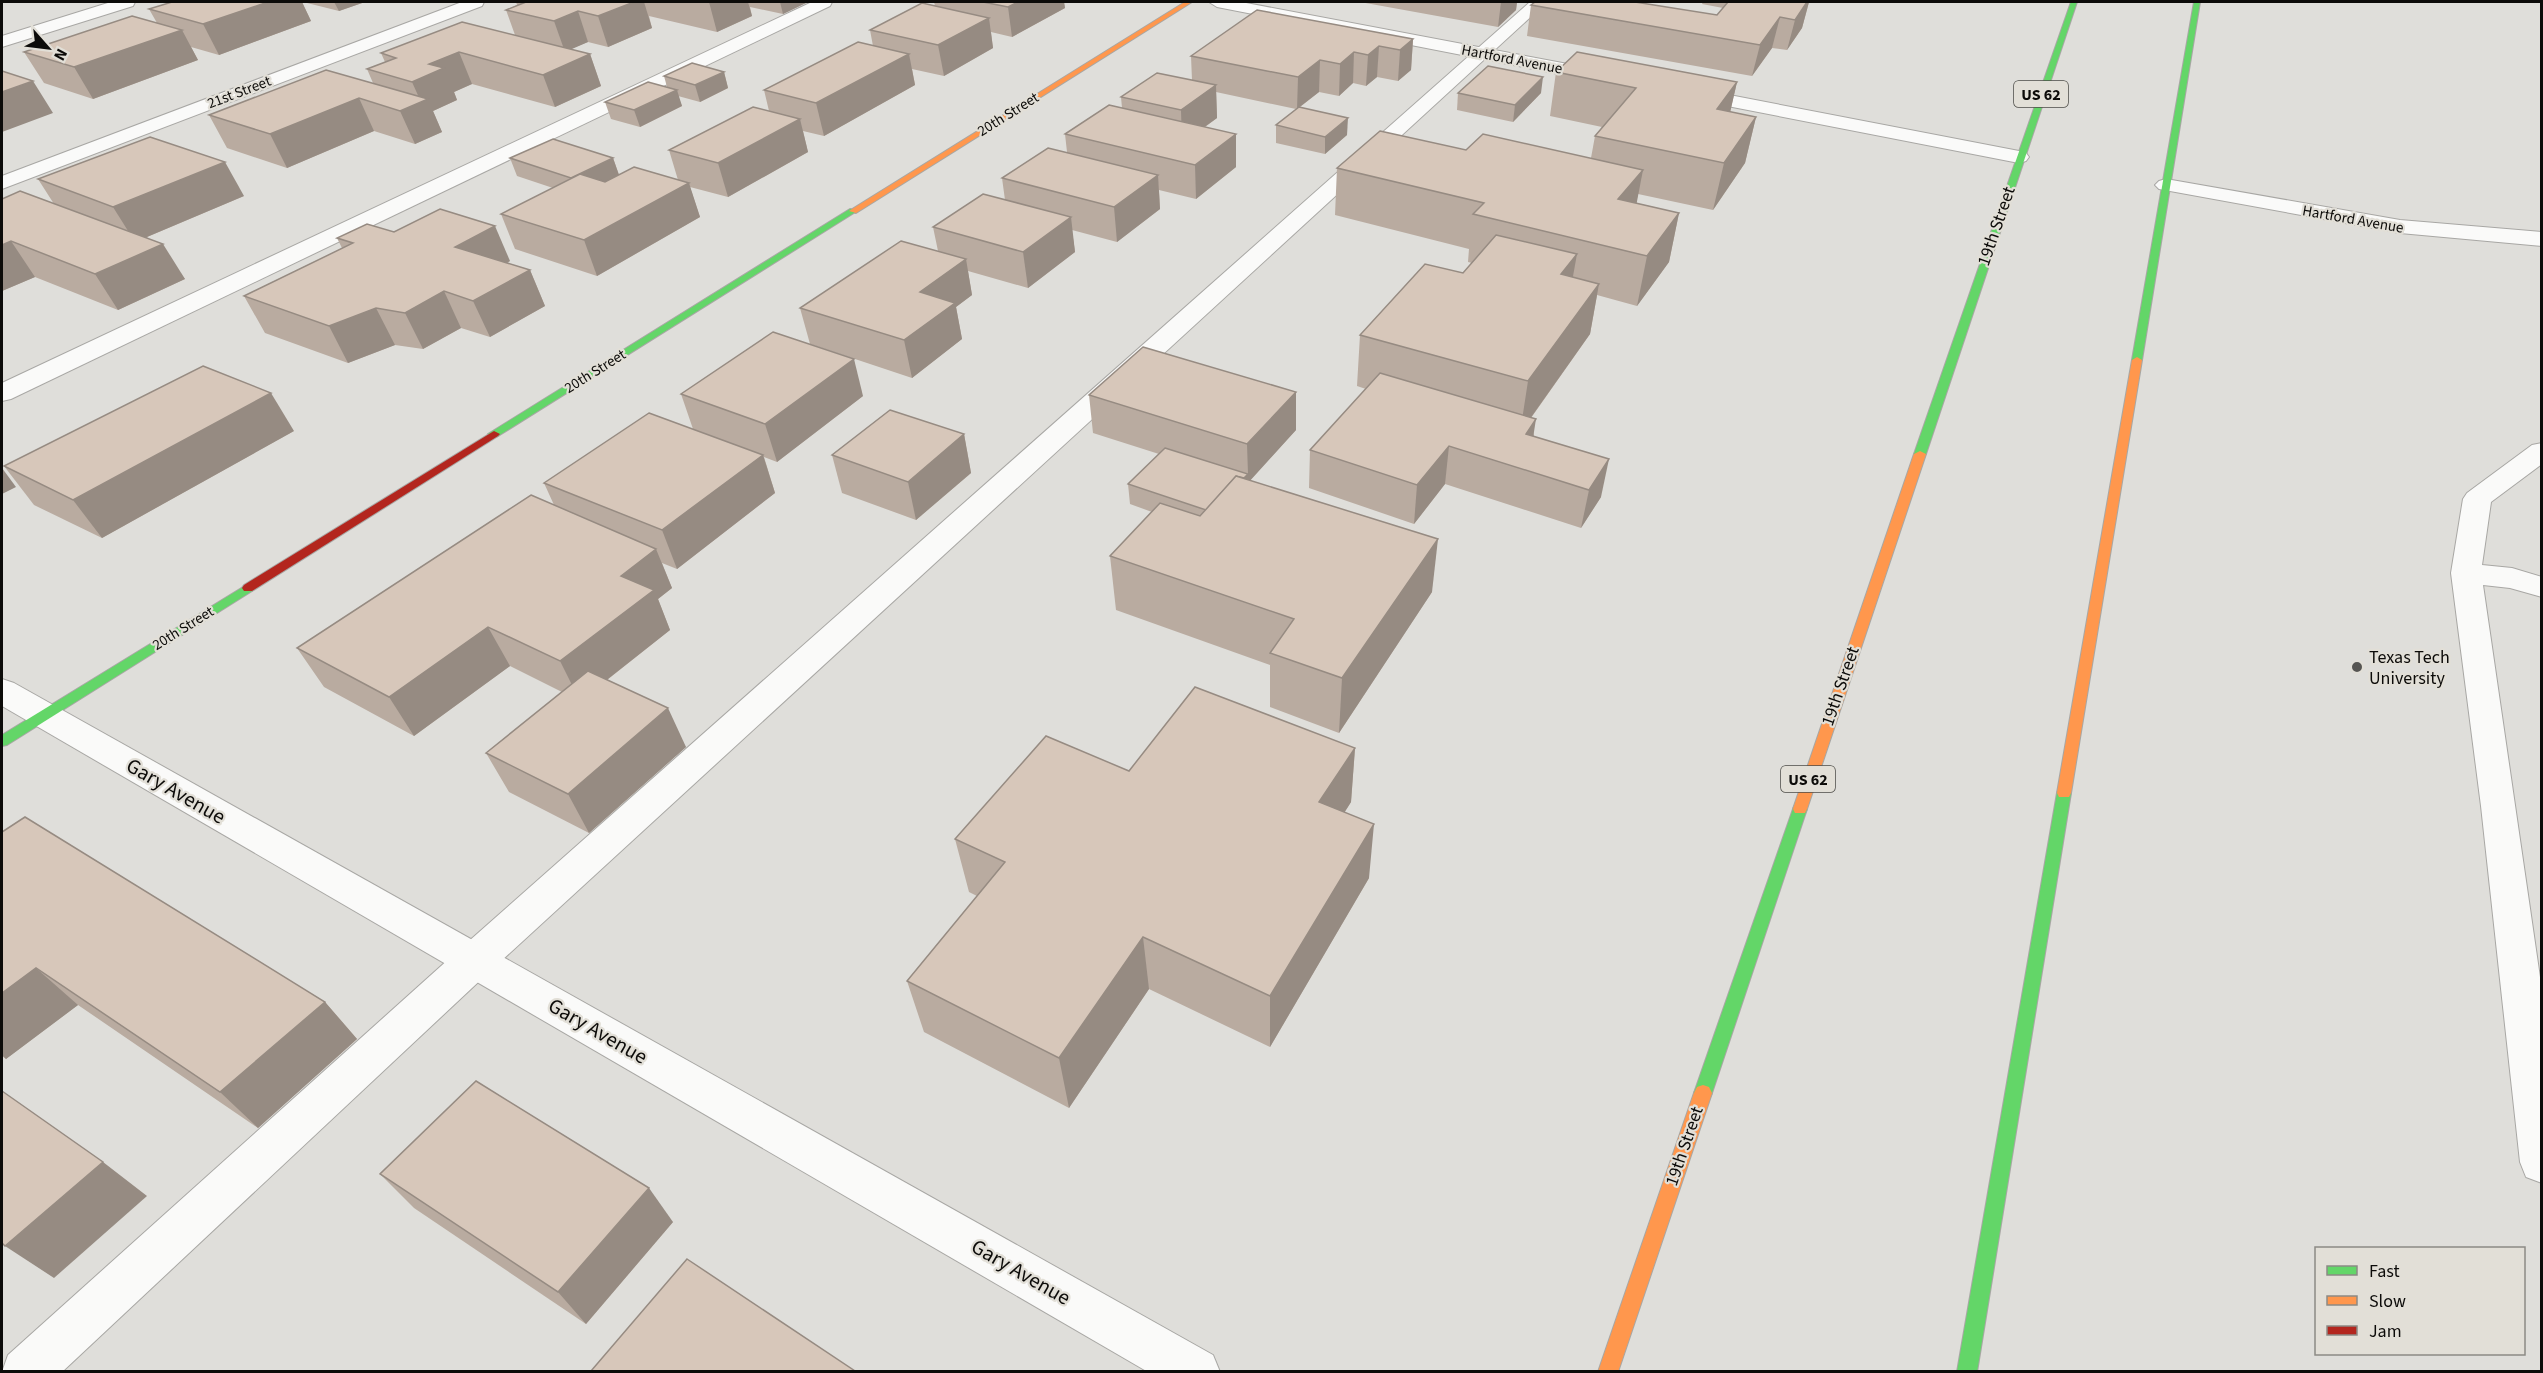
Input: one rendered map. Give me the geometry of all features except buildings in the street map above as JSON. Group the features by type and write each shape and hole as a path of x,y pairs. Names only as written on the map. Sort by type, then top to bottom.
{"main road":[{"name":"20th Street","path":"2,741 1189,2"},
{"name":"19th Street","path":"1608,1371 2019,157 2074,2"},
{"path":"1967,1371 2197,2"}],"street":[{"path":"2,42 127,2"},
{"name":"21st Street","path":"2,183 476,2"},
{"path":"2,393 824,2"},
{"name":"Hartford Avenue","path":"1217,2 1620,80"},
{"path":"25,1371 474,961 1480,52 1539,2"},
{"path":"1667,89 2019,157"},
{"name":"Hartford Avenue","path":"2166,185 2414,229 2488,237 2541,239"},
{"path":"2541,452 2477,499 2466,573 2499,806 2541,1162"},
{"path":"2466,573 2512,578 2541,587"},
{"name":"Gary Avenue","path":"2,691 1196,1371"}],"traffic: fast":[{"path":"1920,454 2074,2"},
{"path":"2137,360 2197,2"},
{"path":"494,434 853,211"},
{"path":"2,741 248,588"},
{"path":"1967,1372 2064,793"},
{"path":"1703,1093 1800,809"}],"traffic: slow":[{"path":"853,211 1189,2"},
{"path":"2064,793 2137,360"},
{"path":"1800,809 1920,454"},
{"path":"1608,1372 1703,1093"}],"traffic: jam":[{"path":"248,588 494,434"}],"place":[{"name":"Texas Tech University","path":"2357,667"}]}
